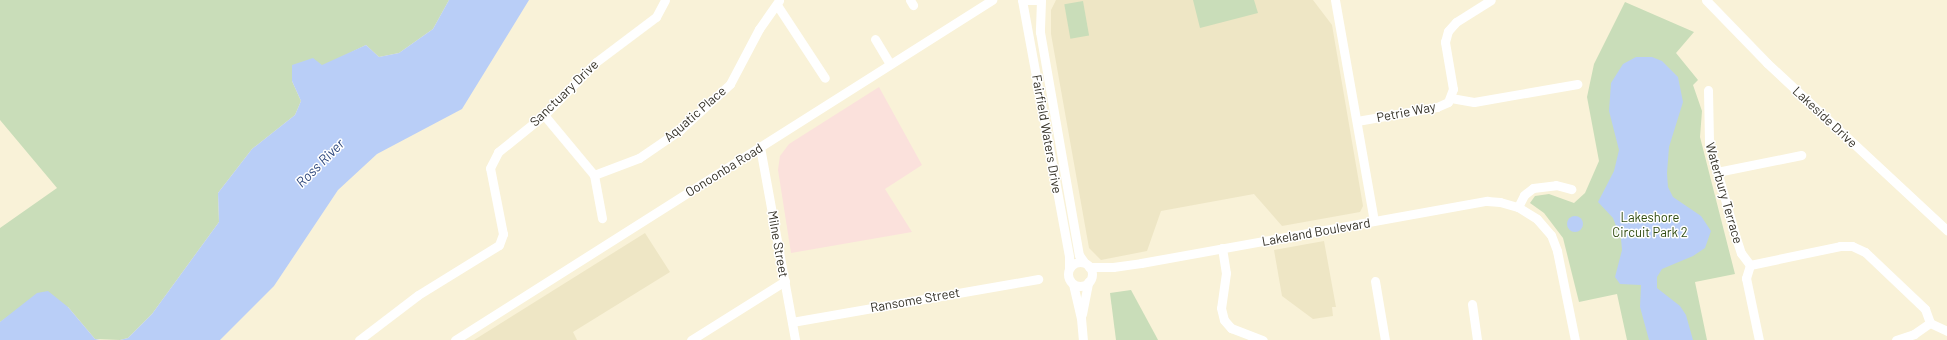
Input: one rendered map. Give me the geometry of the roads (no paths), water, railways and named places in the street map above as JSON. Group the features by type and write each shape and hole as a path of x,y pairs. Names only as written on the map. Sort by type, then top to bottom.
{"street":[{"name":"Sanctuary Drive","path":"359,340 418,294 499,244 503,234 490,168 498,152 544,115 596,62 656,17 665,0"},
{"name":"Oonoonba Road","path":"455,340 992,0"},
{"path":"1022,0 1037,0"},
{"name":"Fairfield Waters Drive","path":"1022,0 1069,257 1069,268"},
{"name":"Fairfield Waters Drive","path":"1041,0 1040,32 1079,255 1087,264"},
{"path":"1335,0 1374,221"},
{"name":"Petrie Way","path":"1357,121 1437,107 1451,98 1452,86 1446,37 1456,22 1492,0"},
{"name":"Lakeside Drive","path":"1706,0 1767,63 1947,230"},
{"path":"778,2 824,78"},
{"name":"Aquatic Place","path":"594,175 638,158 680,130 730,84 759,29 778,2"},
{"path":"875,39 890,64"},
{"path":"1451,98 1474,102 1577,84"},
{"name":"Waterbury Terrace","path":"1708,90 1707,135 1736,238 1741,253 1750,265"},
{"path":"544,115 594,175 602,218"},
{"name":"Milne Street","path":"760,147 795,340"},
{"path":"1717,172 1801,155"},
{"path":"1518,207 1524,195 1533,188 1556,186 1571,189"},
{"name":"Lakeland Boulevard","path":"1087,264 1113,267 1488,201 1518,207 1538,219 1551,235 1557,251 1575,340"},
{"path":"1759,340 1746,278 1750,265 1840,246 1852,246 1865,252 1925,309 1930,323 1947,331"},
{"path":"1222,248 1226,273 1221,308 1224,320 1230,328 1263,340"},
{"path":"1081,318 1090,280 1087,264 1074,263 1069,268 1067,275 1073,284 1081,318 1083,340"},
{"name":"Lakeland Boulevard","path":"1090,280 1113,267"},
{"name":"Ransome Street","path":"792,322 1038,279"},
{"path":"1073,284 1081,286 1090,280"},
{"path":"1375,281 1385,340"},
{"path":"691,340 785,282"},
{"path":"1472,304 1477,340"},
{"path":"1896,340 1914,334 1930,323"}],"water":[{"name":"Ross River","path":"449,0 529,0 462,109 377,154 338,190 274,286 220,340 120,340 128,338 152,314 219,222 218,193 252,149 295,115 301,101 292,81 292,65 313,58 322,65 366,45 379,57 399,53 433,29"},
{"path":"1636,57 1652,57 1662,61 1678,77 1683,102 1669,147 1667,173 1668,187 1673,197 1701,216 1711,231 1705,248 1693,256 1662,269 1657,277 1657,288 1680,306 1686,315 1693,340 1649,340 1640,307 1641,285 1620,284 1615,277 1622,250 1621,239 1613,218 1598,202 1614,171 1619,150 1609,111 1611,83 1623,64"},
{"path":"1575,216 1582,221 1583,224 1578,231 1575,232 1568,227 1567,224 1572,217"},
{"path":"48,291 68,307 95,339 100,340 0,340 0,322 37,293"}],"park label":[{"name":"Lakeshore Circuit Park 2","path":"1650,226"}]}
